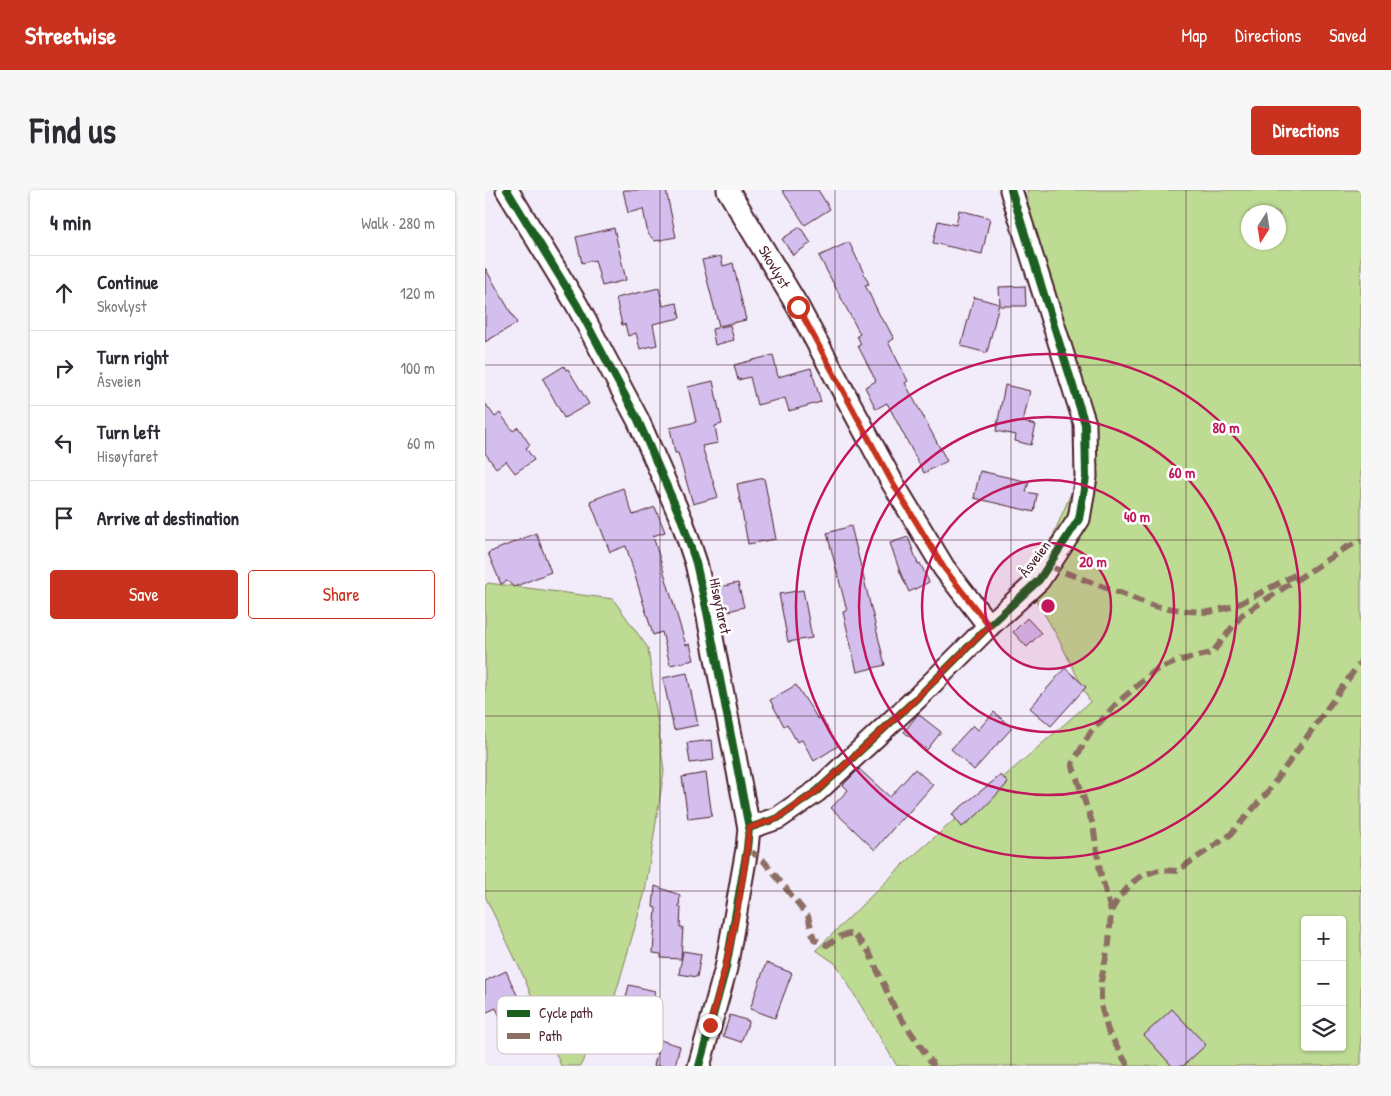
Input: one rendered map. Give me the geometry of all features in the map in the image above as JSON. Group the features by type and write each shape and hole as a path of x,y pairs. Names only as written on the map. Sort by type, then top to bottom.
{"street":[{"name":"Hisøyfaret","path":"507,190 577,305 633,411 682,521 696,563 707,612 749,828 726,968 699,1066"},
{"name":"Skovlyst","path":"728,190 798,307 892,482 944,568 989,626"},
{"name":"Åsveien","path":"749,828 778,818 817,791 917,698 989,626 1039,580 1079,519 1086,477 1085,424 1011,190"}],"green space":[{"path":"1027,190 1361,190 1361,1066 897,1066 836,964 816,950 905,863 1090,702 1056,634 1030,590 1080,472 1064,349 1031,230"},
{"path":"488,583 613,599 648,648 664,771 645,892 615,996 532,996 485,896 485,586"},
{"path":"556,1054 587,1054 580,1066 561,1066"}],"building":[{"path":"623,190 666,190 676,237 655,241 648,234 643,209 628,213"},
{"path":"782,190 818,190 830,209 805,225"},
{"path":"959,210 990,218 982,254 933,243 938,221 956,225"},
{"path":"800,227 811,243 793,255 782,239"},
{"path":"614,228 626,280 602,286 595,260 582,263 576,237"},
{"path":"849,242 869,284 865,285 883,322 885,322 894,339 888,342 908,381 905,383 947,461 924,473 887,403 876,409 865,387 876,381 858,346 861,344 857,336 860,334 819,256"},
{"path":"721,256 723,266 733,263 746,320 719,326 702,260"},
{"path":"485,268 517,323 485,342"},
{"path":"1025,286 1026,306 1000,306 999,287"},
{"path":"659,288 663,306 677,303 680,318 653,324 657,345 640,349 636,333 628,336 625,324 622,325 616,298"},
{"path":"974,297 999,304 987,353 961,346"},
{"path":"730,325 734,340 715,345 712,329"},
{"path":"773,355 778,377 811,368 821,402 789,411 785,398 757,405 750,377 738,380 734,365"},
{"path":"564,366 566,370 568,369 589,404 564,418 543,379"},
{"path":"713,381 722,424 715,426 718,443 702,446 718,497 693,504 678,453 675,453 670,428 696,422 688,387"},
{"path":"1005,385 1030,391 1023,422 1036,425 1031,445 1015,441 1016,435 996,431"},
{"path":"485,403 495,417 500,413 513,431 518,427 530,445 526,448 534,460 515,473 506,461 496,468 485,453"},
{"path":"980,471 1029,482 1026,492 1037,494 1034,512 974,498"},
{"path":"764,478 776,539 748,544 737,484"},
{"path":"623,488 633,515 655,507 665,532 653,536 686,645 690,644 694,660 670,665 662,632 653,635 626,546 610,552 590,501"},
{"path":"851,526 885,665 857,672 843,612 847,611 827,533"},
{"path":"536,533 551,572 514,587 507,581 501,584 488,553"},
{"path":"908,537 918,564 920,563 929,582 909,592 890,543"},
{"path":"738,583 744,607 725,612 719,587"},
{"path":"803,590 812,638 788,642 779,594"},
{"path":"1027,618 1041,633 1027,647 1013,632"},
{"path":"1065,668 1086,687 1051,726 1030,708"},
{"path":"687,673 698,725 674,730 663,678"},
{"path":"796,685 818,719 821,717 838,746 814,761 802,740 797,742 787,724 784,726 770,700"},
{"path":"994,712 1012,728 974,770 951,749 973,725 978,730"},
{"path":"918,714 941,732 927,750 904,732"},
{"path":"712,740 714,760 690,763 687,743"},
{"path":"859,769 890,797 915,769 933,785 875,850 831,808 848,790 843,785"},
{"path":"706,773 712,816 688,819 682,777"},
{"path":"1001,775 1008,783 977,815 962,827 952,814"},
{"path":"655,886 680,895 680,927 683,927 681,959 661,958 661,954 653,953 656,908 653,907"},
{"path":"683,951 701,954 697,977 679,974"},
{"path":"766,963 792,973 775,1018 750,1009"},
{"path":"506,971 517,996 497,996 497,1010 496,1008 485,1013 485,981"},
{"path":"629,985 655,991 654,996 626,996"},
{"path":"1172,1009 1206,1045 1183,1066 1172,1066 1144,1035"},
{"path":"730,1015 749,1021 741,1042 723,1036"},
{"path":"663,1041 680,1046 675,1066 654,1066 657,1054 663,1054"}],"marked path":[{"path":"1343,549 1361,541"},
{"path":"1111,911 1100,871 1093,825 1072,764 1091,732 1118,702 1156,670 1181,660 1212,653 1242,615 1347,547"},
{"path":"1048,566 1154,606 1209,612 1235,606 1295,575"},
{"path":"1128,1066 1108,1031 1101,1005 1101,981 1109,943 1111,911 1120,896 1133,882 1143,875 1159,870 1177,871 1230,835 1267,793 1361,661"},
{"path":"747,849 763,860 808,916 814,939 827,945 841,936 853,933 869,952 895,1009 934,1066"}],"cycle path":[{"path":"507,190 577,305 638,420 682,521 696,563 707,612 749,828 726,968 699,1066"},
{"path":"749,828 778,818 817,791 917,698 989,626 1039,580 1079,519 1086,477 1085,424 1011,190"}],"route":[{"path":"710,1025 726,968 749,828 778,818 817,791 917,698 989,626 944,568 892,482 798,307"}]}
